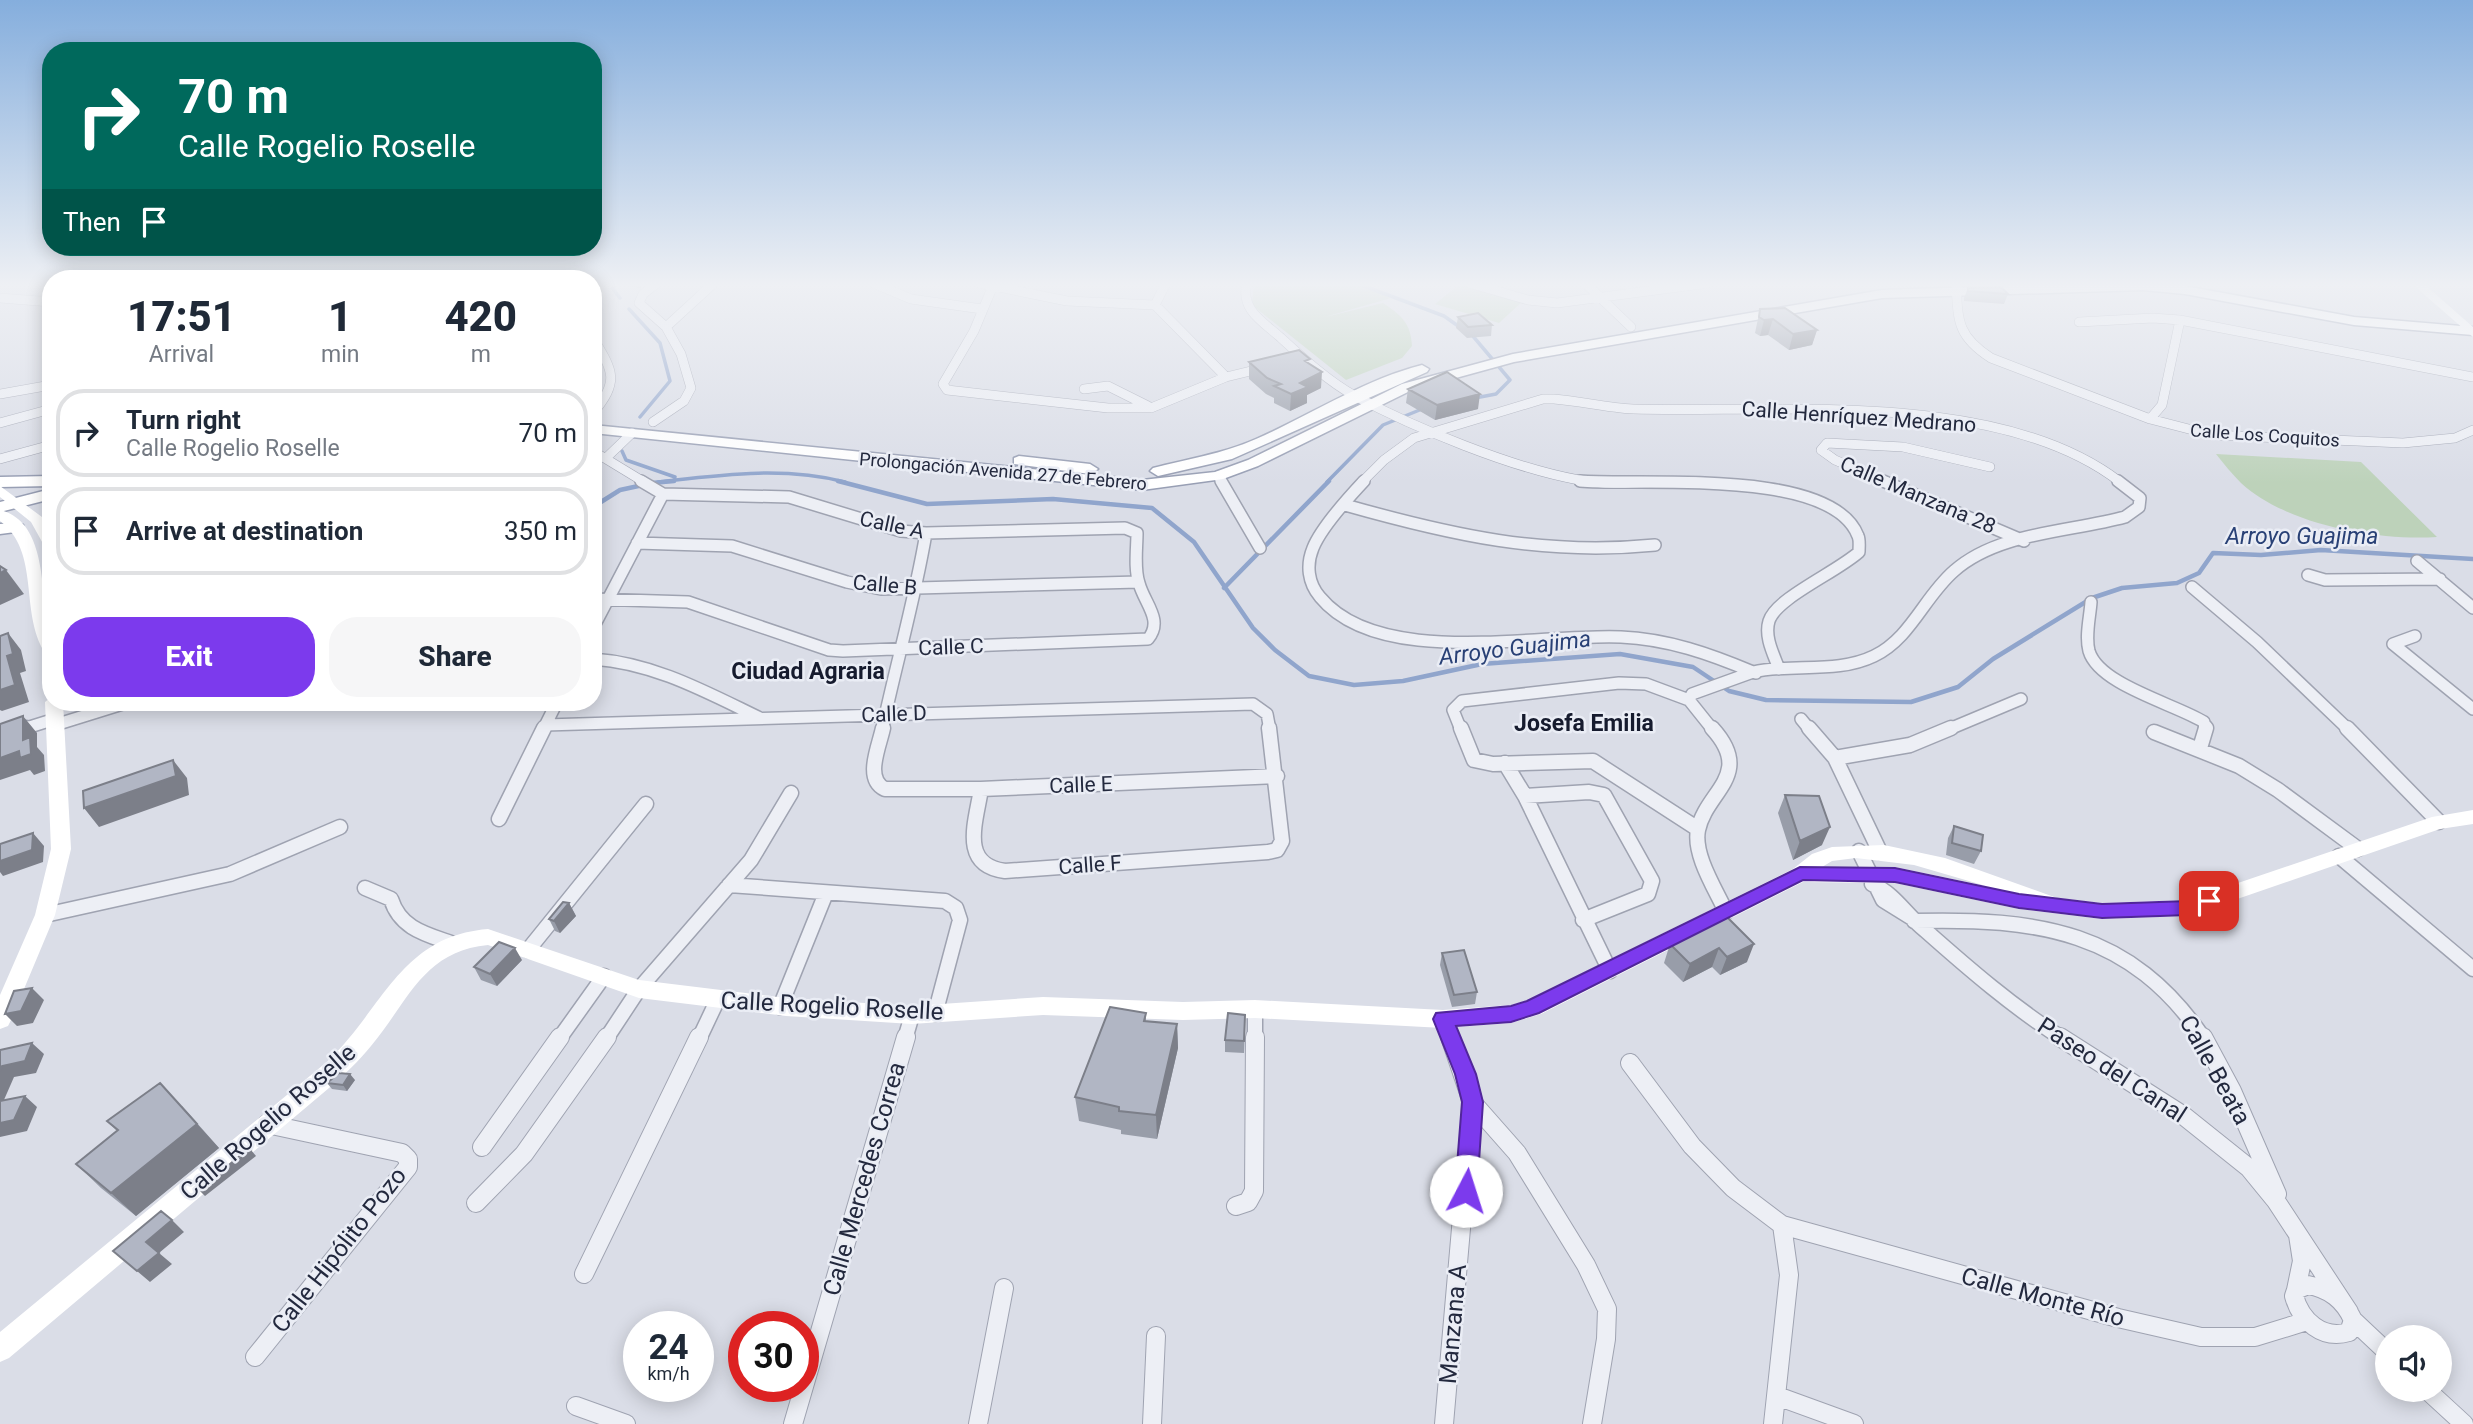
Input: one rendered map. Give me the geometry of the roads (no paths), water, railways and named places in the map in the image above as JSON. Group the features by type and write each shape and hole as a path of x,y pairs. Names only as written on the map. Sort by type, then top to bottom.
{"main road":[{"name":"Prolongación Avenida 27 de Febrero","path":"602,416 1103,470 1179,470 1225,458 1354,395 1421,369 1529,349"},
{"name":"Prolongación Avenida 27 de Febrero","path":"1508,354 1536,349"},
{"name":"Prolongación Avenida 27 de Febrero","path":"602,430 1114,484 1167,484 1218,476 1253,463 1407,387 1470,362"},
{"path":"4,495 42,484"},
{"path":"4,495 42,494"}],"street":[{"path":"653,422 684,401 691,388 678,349"},
{"path":"963,349 943,384 947,390 1108,408 1151,408 1166,405 1226,377 1278,365"},
{"path":"1199,349 1226,377"},
{"path":"1293,349 1354,395 1371,404 1434,432 1559,477 1592,482 1767,487 1824,503 1847,519 1858,536 1859,552 1847,565 1784,601 1766,620 1765,634 1779,669"},
{"name":"Calle Los Coquitos","path":"1976,349 1991,358 2150,419 2212,435 2403,443 2455,438 2473,430"},
{"path":"2150,419 2162,405 2174,349"},
{"path":"2331,349 2473,377"},
{"path":"602,353 615,374 613,385 602,402"},
{"path":"1290,362 1303,358"},
{"path":"0,394 42,386"},
{"path":"1084,389 1108,386 1151,408"},
{"name":"Calle Henríquez Medrano","path":"1434,432 1528,401 1557,398 1624,409 1775,408 1943,419 1982,425 2062,449 2102,470 2140,498 2139,507 2125,517 1980,553 1964,561 1949,575 1891,647 1849,664 1756,673 1709,687 1692,694 1689,700"},
{"path":"0,423 42,411"},
{"path":"1434,432 1399,446 1371,471 1313,547 1306,569 1313,593 1326,606 1362,626 1404,638 1436,642 1558,637 1650,639 1696,650 1756,673"},
{"path":"607,458 632,433"},
{"name":"Calle Manzana 28","path":"1990,467 1903,447 1827,443 1821,450 1835,460 2024,541"},
{"path":"0,459 42,447"},
{"path":"602,456 659,492 637,543 602,609"},
{"path":"1218,476 1260,548"},
{"name":"Calle A","path":"659,492 789,497 901,531 926,533 1125,528 1137,533 1139,541 1138,582"},
{"path":"4,495 37,520 42,529"},
{"path":"1345,505 1476,540 1518,547 1606,550 1655,545"},
{"path":"0,514 8,528 25,539 42,637"},
{"path":"886,715 899,649 916,589 926,533"},
{"name":"Calle B","path":"637,543 711,544 744,549 857,586 916,589 1138,582"},
{"path":"2417,561 2473,608"},
{"path":"2308,575 2325,580 2440,579"},
{"name":"Calle C","path":"602,599 688,602 830,650 899,649 1148,639 1154,632 1156,622 1138,582"},
{"path":"2192,587 2248,631 2303,683 2439,822"},
{"path":"2091,602 2088,650 2092,660 2108,676 2204,722 2206,727 2200,748"},
{"path":"2415,636 2393,644 2473,709"},
{"path":"602,660 627,662 689,685 764,719"},
{"path":"1698,829 1593,761 1482,763 1471,755 1453,710 1457,703 1619,683 1646,684 1689,700 1692,709 1717,730 1728,761 1729,782 1698,829 1699,843 1726,912"},
{"path":"1835,758 1910,745 2021,699"},
{"name":"Calle D","path":"545,725 1244,703 1261,706 1266,713 1277,776"},
{"path":"0,736 55,715 78,711"},
{"path":"499,819 552,711"},
{"path":"0,1020 45,915 61,839 55,715"},
{"name":"Calle E","path":"886,715 873,776 877,785 885,789 981,789 1277,776"},
{"path":"1801,719 1835,758 1880,852"},
{"path":"2154,732 2200,748 2239,766 2278,790 2358,849"},
{"path":"1505,763 1525,796 1610,971"},
{"name":"Calle F","path":"981,789 974,844 977,858 985,867 1006,871 1277,850 1282,841 1277,776"},
{"path":"1525,796 1589,792 1604,795 1652,881 1648,894 1583,920"},
{"path":"476,1203 524,1154 575,1086 639,989 765,839 791,793"},
{"path":"528,950 646,804"},
{"name":"Calle Rogelio Roselle","path":"1800,874 1870,879 1895,875 2054,905 2125,912 2189,908 2439,822 2473,817"},
{"path":"45,915 218,877 340,827"},
{"name":"Paseo del Canal","path":"1859,851 1874,892 1897,912 1913,920 2028,1015 2153,1093 2207,1132 2250,1170 2283,1207 2298,1234 2327,1272 2351,1316 2375,1340"},
{"name":"Calle Rogelio Roselle","path":"0,1349 349,1055 407,978 429,955 451,943 473,936 488,937 639,989 779,1007 912,1015 1043,1006 1183,1011 1255,1009 1443,1019 1511,1014 1532,1008 1800,874 1813,862 1831,854 1880,852 1974,875 2054,905"},
{"path":"2339,856 2473,969"},
{"path":"729,885 945,901 956,908 960,920 935,1014"},
{"path":"365,888 391,899 394,911 410,927 451,943"},
{"path":"779,1007 826,893"},
{"name":"Calle Beata","path":"1913,920 1980,919 2023,924 2073,936 2137,966 2172,995 2197,1029 2234,1098 2283,1207"},
{"path":"482,1147 604,976"},
{"path":"584,1275 717,1001"},
{"path":"1236,1206 1248,1202 1254,1191 1255,1009"},
{"name":"Calle Mercedes Correa","path":"793,1424 912,1015"},
{"name":"Manzana A","path":"1443,1019 1465,1074 1472,1102 1444,1424"},
{"name":"Calle Monte Río","path":"1630,1063 1692,1146 1732,1188 1782,1225 2118,1318 2201,1337 2255,1337 2307,1321"},
{"path":"1472,1102 1517,1153 1587,1265 1607,1309 1606,1339 1592,1424"},
{"name":"Calle Hipólito Pozo","path":"255,1357 408,1167 408,1159 402,1153 267,1124"},
{"path":"1773,1424 1789,1275 1782,1225"},
{"name":"Paseo del Canal","path":"2296,1290 2302,1261 2298,1234"},
{"path":"2308,1285 2317,1286 2336,1296 2351,1316 2349,1332 2343,1335 2325,1332 2307,1321 2295,1304 2296,1290 2308,1285"},
{"path":"978,1424 1004,1288"},
{"path":"1152,1424 1156,1336"},
{"path":"1777,1396 1854,1424"},
{"path":"2440,1402 2464,1424"},
{"path":"576,1406 626,1424"}],"waterway":[{"path":"640,417 670,381 662,349"},
{"path":"1475,398 1496,394 1510,380 1484,349"},
{"path":"1327,482 1383,425 1422,409"},
{"path":"622,451 626,460 675,477"},
{"name":"Arroyo Guajima","path":"658,482 751,473 798,474 845,482"},
{"name":"Arroyo Guajima","path":"652,483 674,481"},
{"name":"Arroyo Guajima","path":"838,481 927,504 1053,499 1152,508 1194,542 1225,587"},
{"path":"1225,587 1329,481"},
{"name":"Arroyo Guajima","path":"602,501 620,490 643,485"},
{"name":"Arroyo Guajima","path":"1225,587 1253,628 1275,650 1309,676 1354,685 1403,681 1482,664 1620,654 1693,667 1729,691 1766,700 1911,702 1958,687 1993,659 2092,598 2122,588 2177,583 2199,573 2213,553 2261,555 2321,550 2473,559"}],"district":[{"name":"Ciudad Agraria","path":"808,671"},
{"name":"Josefa Emilia","path":"1584,723"}]}
